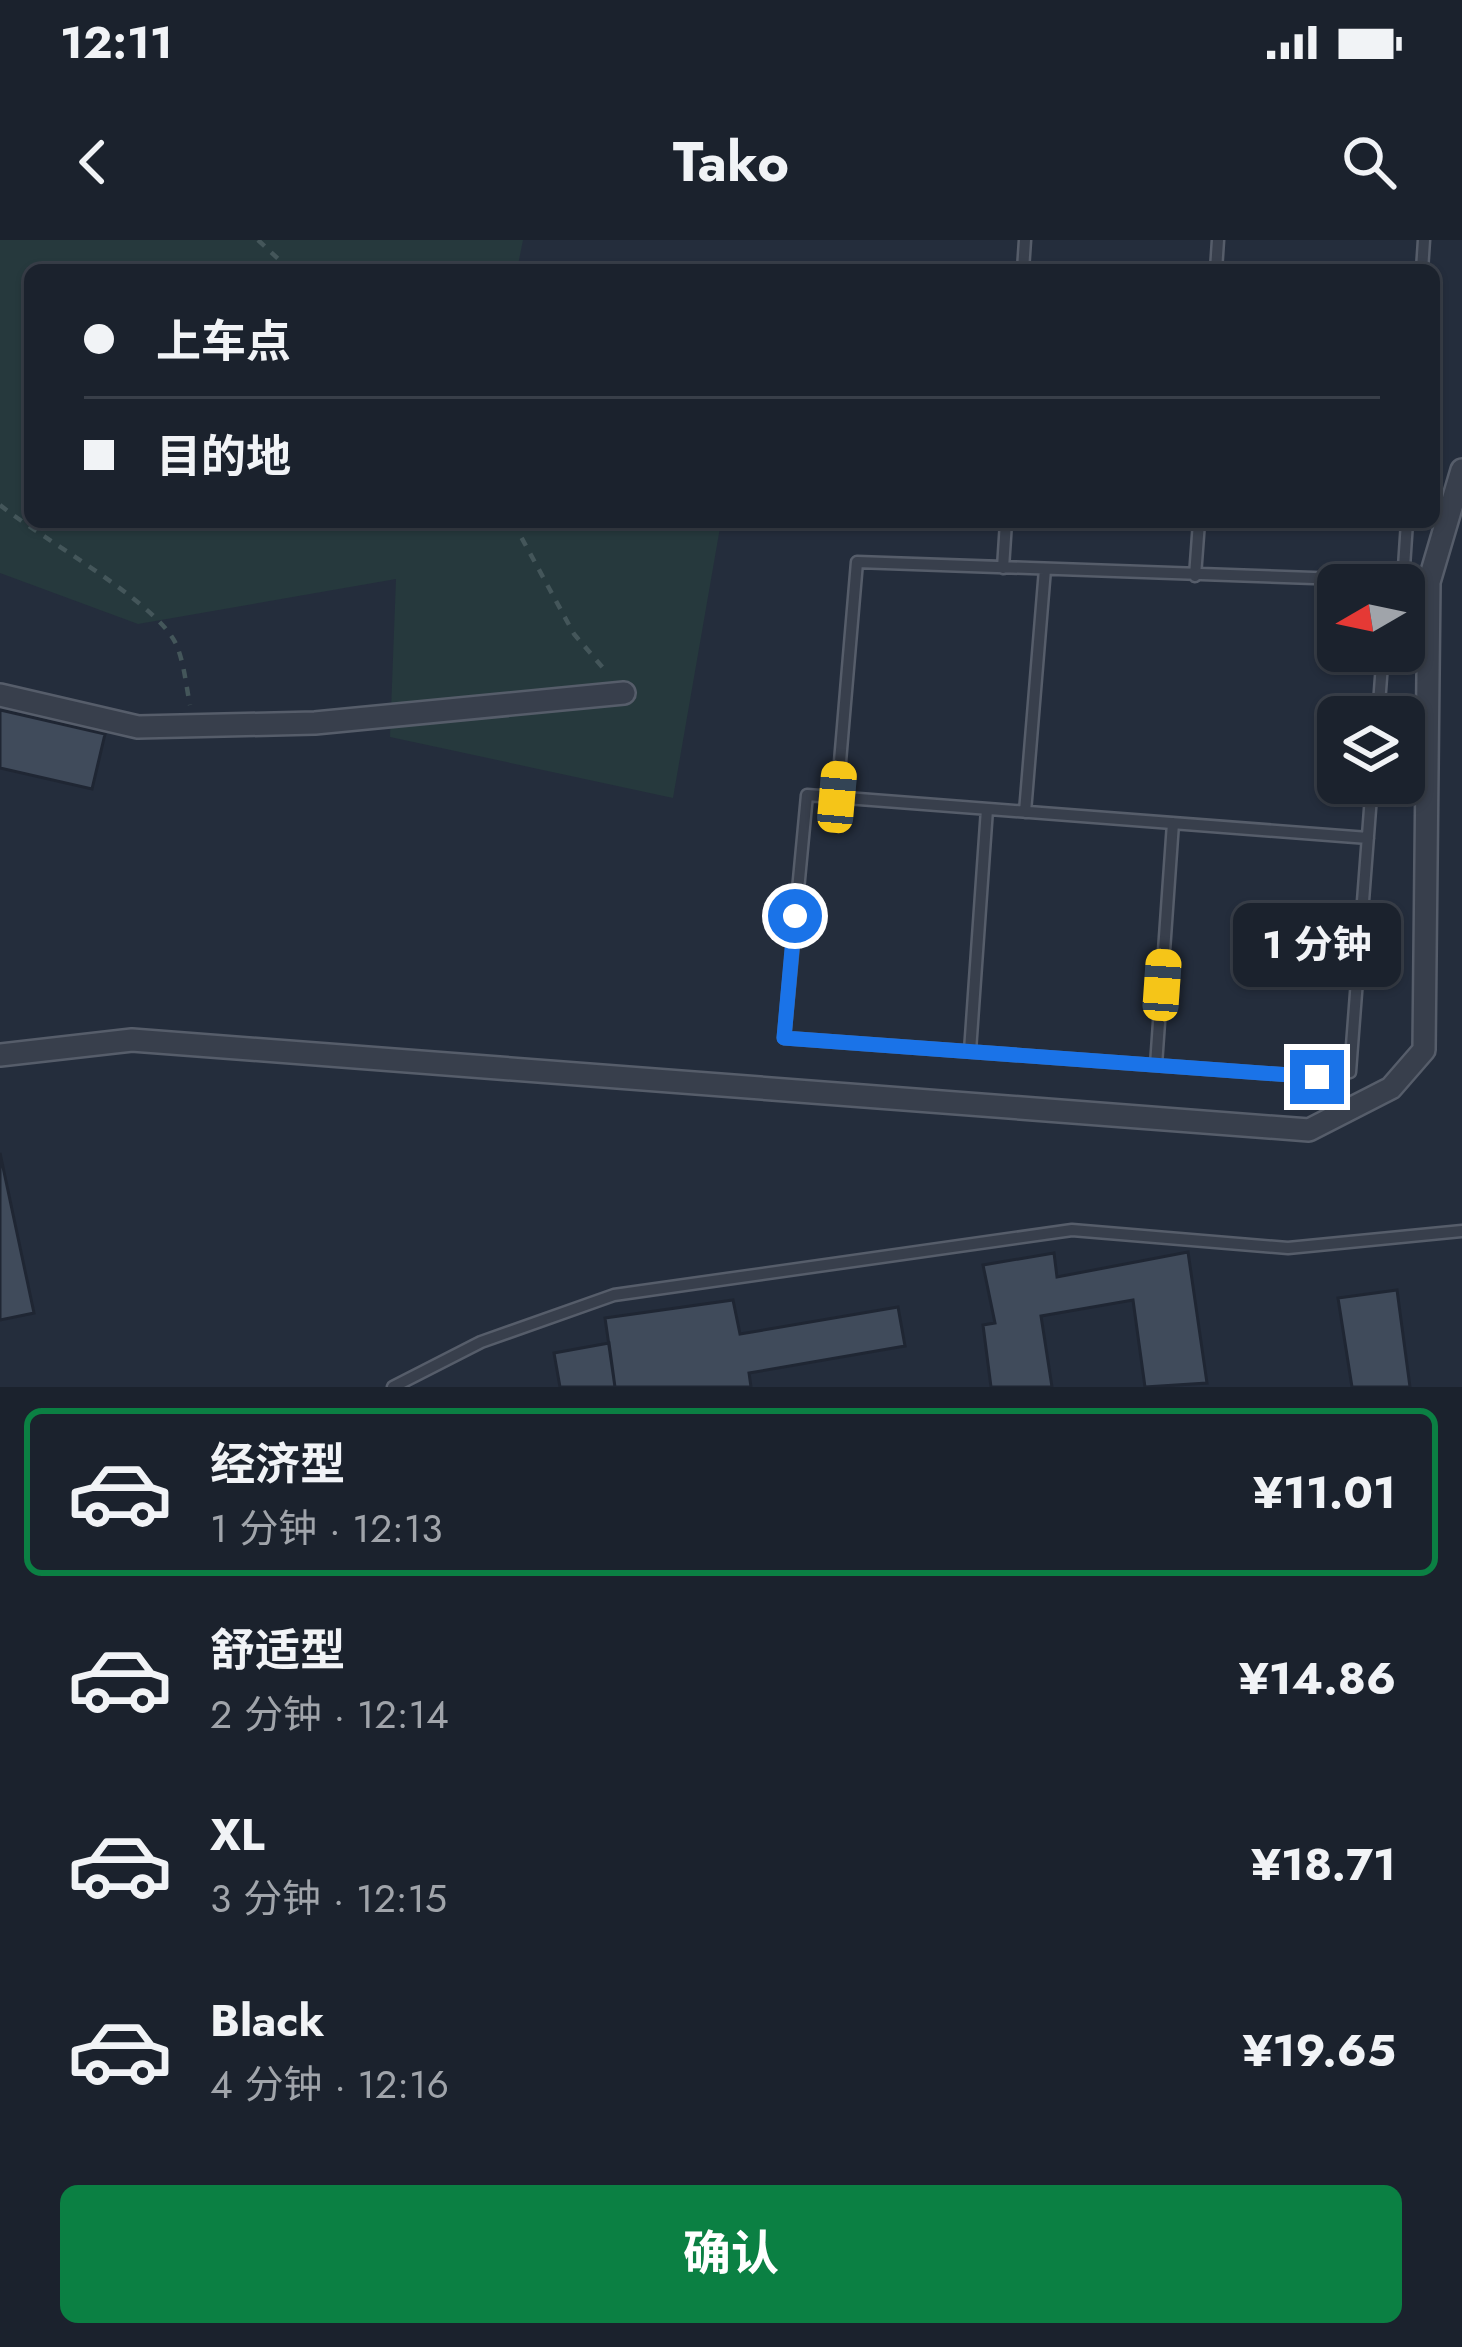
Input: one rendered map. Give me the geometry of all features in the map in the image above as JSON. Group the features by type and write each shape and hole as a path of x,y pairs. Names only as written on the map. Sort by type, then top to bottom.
{"street":[{"path":"0,1054 132,1040 1309,1130 1390,1088 1424,1050 1430,582 1462,470"},
{"path":"0,695 139,727 315,723 624,693"}],"lane":[{"path":"1003,568 1006,528"},
{"path":"1195,576 1198,528"},
{"path":"1404,564 1407,528"},
{"path":"837,797 857,562 1317,581"},
{"path":"1025,812 1045,569"},
{"path":"1425,582 1430,582"},
{"path":"1368,838 807,795 784,1038 1317,1077 1350,1072 1368,838 1370,804"},
{"path":"970,1051 987,809"},
{"path":"1156,1065 1173,823"},
{"path":"393,1387 482,1342 614,1295 1072,1230 1288,1248 1462,1231"}],"path":[{"path":"258,240 284,264"},
{"path":"0,505 24,525"},
{"path":"28,528 113,582 174,640 195,723"},
{"path":"516,528 574,634 624,693"}],"green space":[{"path":"0,240 523,240 518,264 24,264 24,528 720,528 673,798 390,737 396,579 138,624 0,573"}],"building":[{"path":"0,710 105,734 92,789 0,768"},
{"path":"0,1153 34,1313 0,1320"},
{"path":"1188,1252 1207,1383 1145,1387 1133,1300 1041,1316 1052,1387 991,1387 983,1325 995,1323 983,1265 1054,1253 1057,1277"},
{"path":"1397,1290 1410,1387 1352,1387 1338,1298"},
{"path":"733,1300 740,1334 898,1307 905,1346 749,1373 751,1387 615,1387 605,1318"},
{"path":"609,1343 615,1387 560,1387 554,1353"}],"route":[{"path":"795,916 784,1038 1317,1077"}]}
